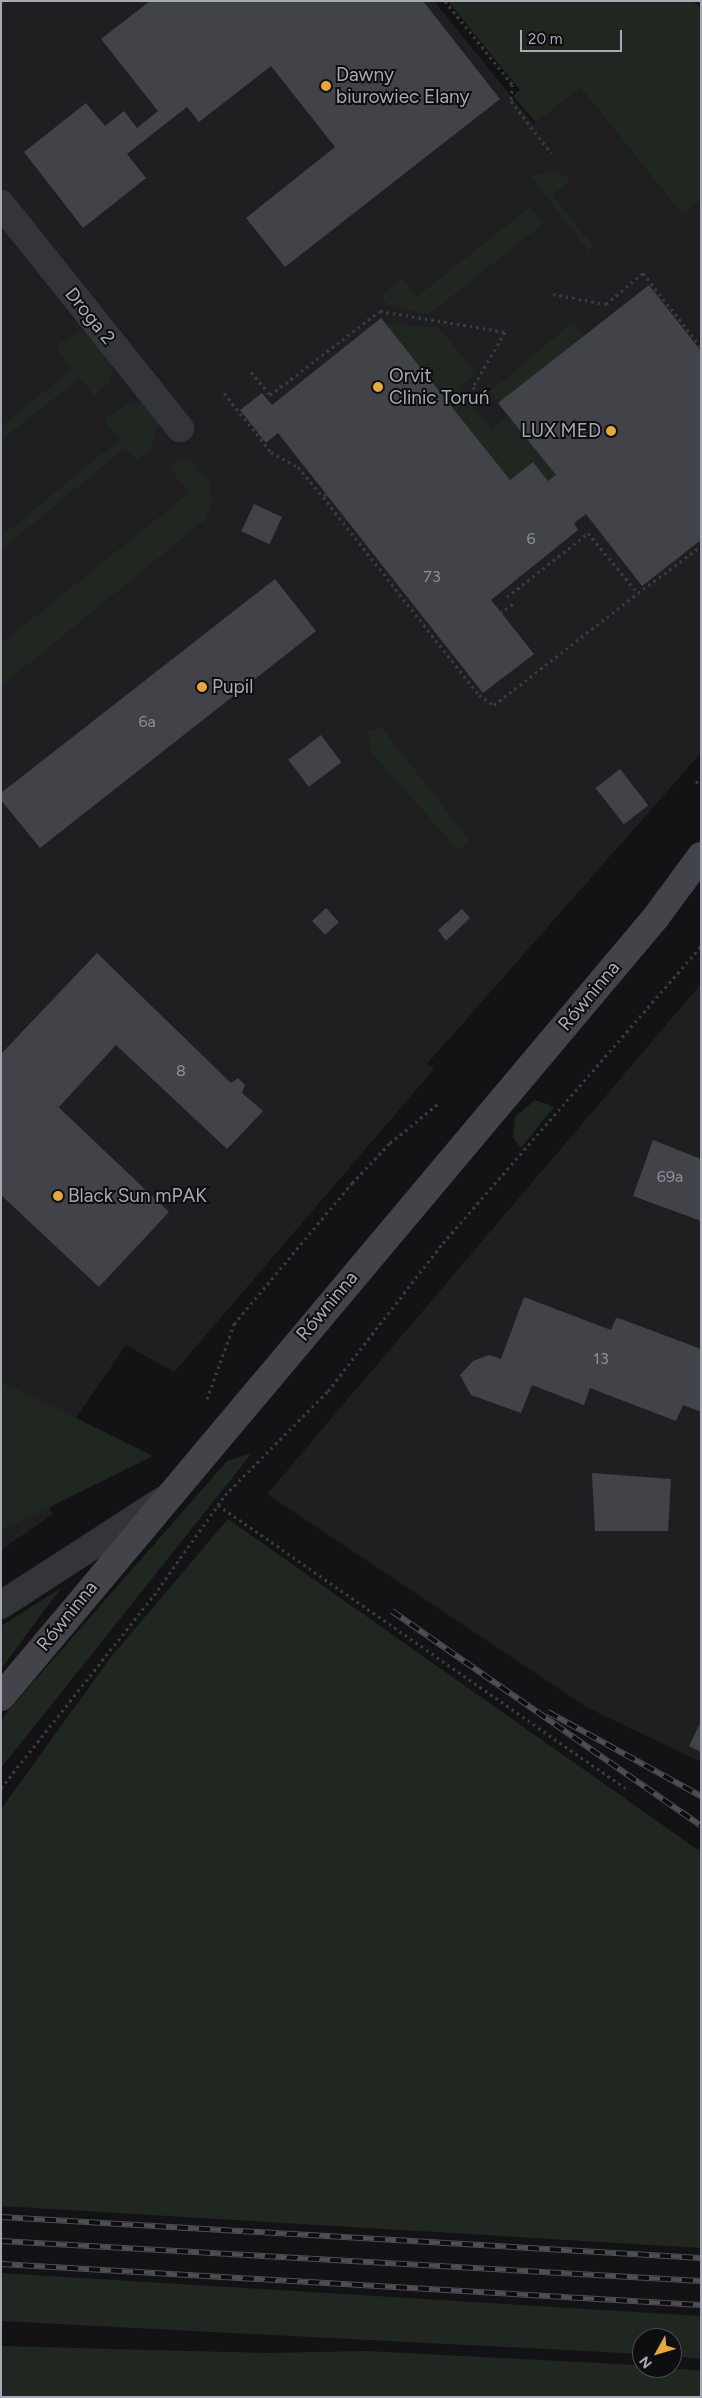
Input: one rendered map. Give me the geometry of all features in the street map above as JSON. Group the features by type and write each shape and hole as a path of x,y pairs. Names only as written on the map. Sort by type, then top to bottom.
{"street":[{"name":"Droga 2","path":"1,204 180,428"},
{"name":"Równinna","path":"1,1697 162,1501 656,917 701,856"},
{"name":"Równinna","path":"656,917 701,878"},
{"path":"1,1605 162,1501"}],"path":[{"path":"445,1 512,84 511,101 551,153"},
{"path":"553,294 606,304 643,273 701,347"},
{"path":"251,372 270,395 380,311 505,332 473,387 486,404"},
{"path":"224,393 271,452 298,467 325,496 479,695 494,704 701,546"},
{"path":"507,597 588,533 638,593"},
{"path":"500,613 513,604"},
{"path":"696,783 701,777"},
{"path":"1,1788 154,1595 218,1505 328,1390 443,1243 701,946"},
{"path":"206,1404 240,1317 352,1183 390,1143 439,1103"},
{"path":"218,1505 624,1788"}],"shaded area":[{"path":"1,1 434,1 534,125 581,88 682,214 701,199 701,753 427,1064 434,1069 174,1372 126,1345 34,1479 53,1514 1,1550"},
{"path":"448,1 692,1 701,7 701,199 682,214 581,88 536,123 513,96 520,90"},
{"path":"552,171 572,179 552,195 593,246 588,251 531,176"},
{"path":"530,207 543,224 429,314 388,305 381,296 402,278 417,297"},
{"path":"385,323 439,328 476,373 459,388 491,430 508,415 556,475 548,481 533,462 510,480"},
{"path":"572,323 583,336 502,404 491,391"},
{"path":"79,332 93,338 112,362 111,381 95,396 80,378 1,440 1,426 73,369 55,346"},
{"path":"127,404 148,404 161,420 150,449 137,461 126,447 1,550 1,537 120,439 104,420"},
{"path":"179,458 194,463 210,485 212,504 206,519 1,686 1,644 189,493 170,468"},
{"path":"382,728 470,841 459,851 372,753 368,730"},
{"path":"701,984 701,1762 588,1708 267,1494"},
{"path":"535,1100 554,1107 521,1148 513,1137 515,1117"},
{"path":"1,1381 153,1456 1,1531"},
{"path":"252,1453 1,1768 1,1721 8,1711 227,1461"},
{"path":"228,1519 701,1852 701,2248 1,2206 1,1809 111,1657"},
{"path":"61,1588 1,1669 1,1626"},
{"path":"1,2273 701,2316 701,2359 682,2357 682,2328 632,2328 632,2353 1,2321"},
{"path":"1,2346 268,2353 367,2351 632,2365 632,2378 682,2378 682,2369 701,2371 701,2397 1,2397"}],"building":[{"path":"150,1 423,1 500,99 285,267 246,218 335,147 271,66 199,122 187,107 127,154 146,178 83,228 24,152 86,103 105,126 124,111 137,128 158,111 101,39"},
{"path":"649,285 701,351 701,540 642,586 586,514 574,523 578,530 491,600 534,654 483,693 278,433 266,443 240,410 262,393 272,405 381,318 510,480 533,462 548,481 556,475 498,403"},
{"path":"254,504 282,517 269,544 241,531"},
{"path":"275,579 316,631 40,848 1,800 1,793"},
{"path":"321,735 341,762 309,787 288,760"},
{"path":"620,769 648,805 624,824 596,788"},
{"path":"326,908 339,922 325,935 312,921"},
{"path":"462,909 470,918 446,941 438,930"},
{"path":"97,953 231,1083 238,1078 245,1085 242,1093 263,1111 227,1149 116,1045 59,1107 52,1101 169,1212 99,1287 1,1195 1,1054"},
{"path":"653,1140 701,1159 701,1221 633,1196"},
{"path":"524,1297 611,1330 616,1318 621,1319 701,1349 701,1412 683,1405 676,1421 590,1388 584,1405 532,1385 521,1413 471,1395 460,1375 473,1361 489,1355 501,1359"},
{"path":"592,1473 671,1479 668,1531 595,1531"},
{"path":"701,1721 701,1752 689,1746"}],"railway":[{"path":"392,1611 701,1826"},
{"path":"548,1712 701,1796"},
{"path":"1,2217 701,2258"},
{"path":"1,2241 701,2281"},
{"path":"1,2264 701,2305"}],"place":[{"name":"Dawny biurowiec Elany","path":"326,86"},
{"name":"Orvit Clinic Toruń","path":"378,387"},
{"name":"LUX MED","path":"611,431"},
{"name":"Pupil","path":"202,687"},
{"name":"Black Sun mPAK","path":"58,1196"}]}
